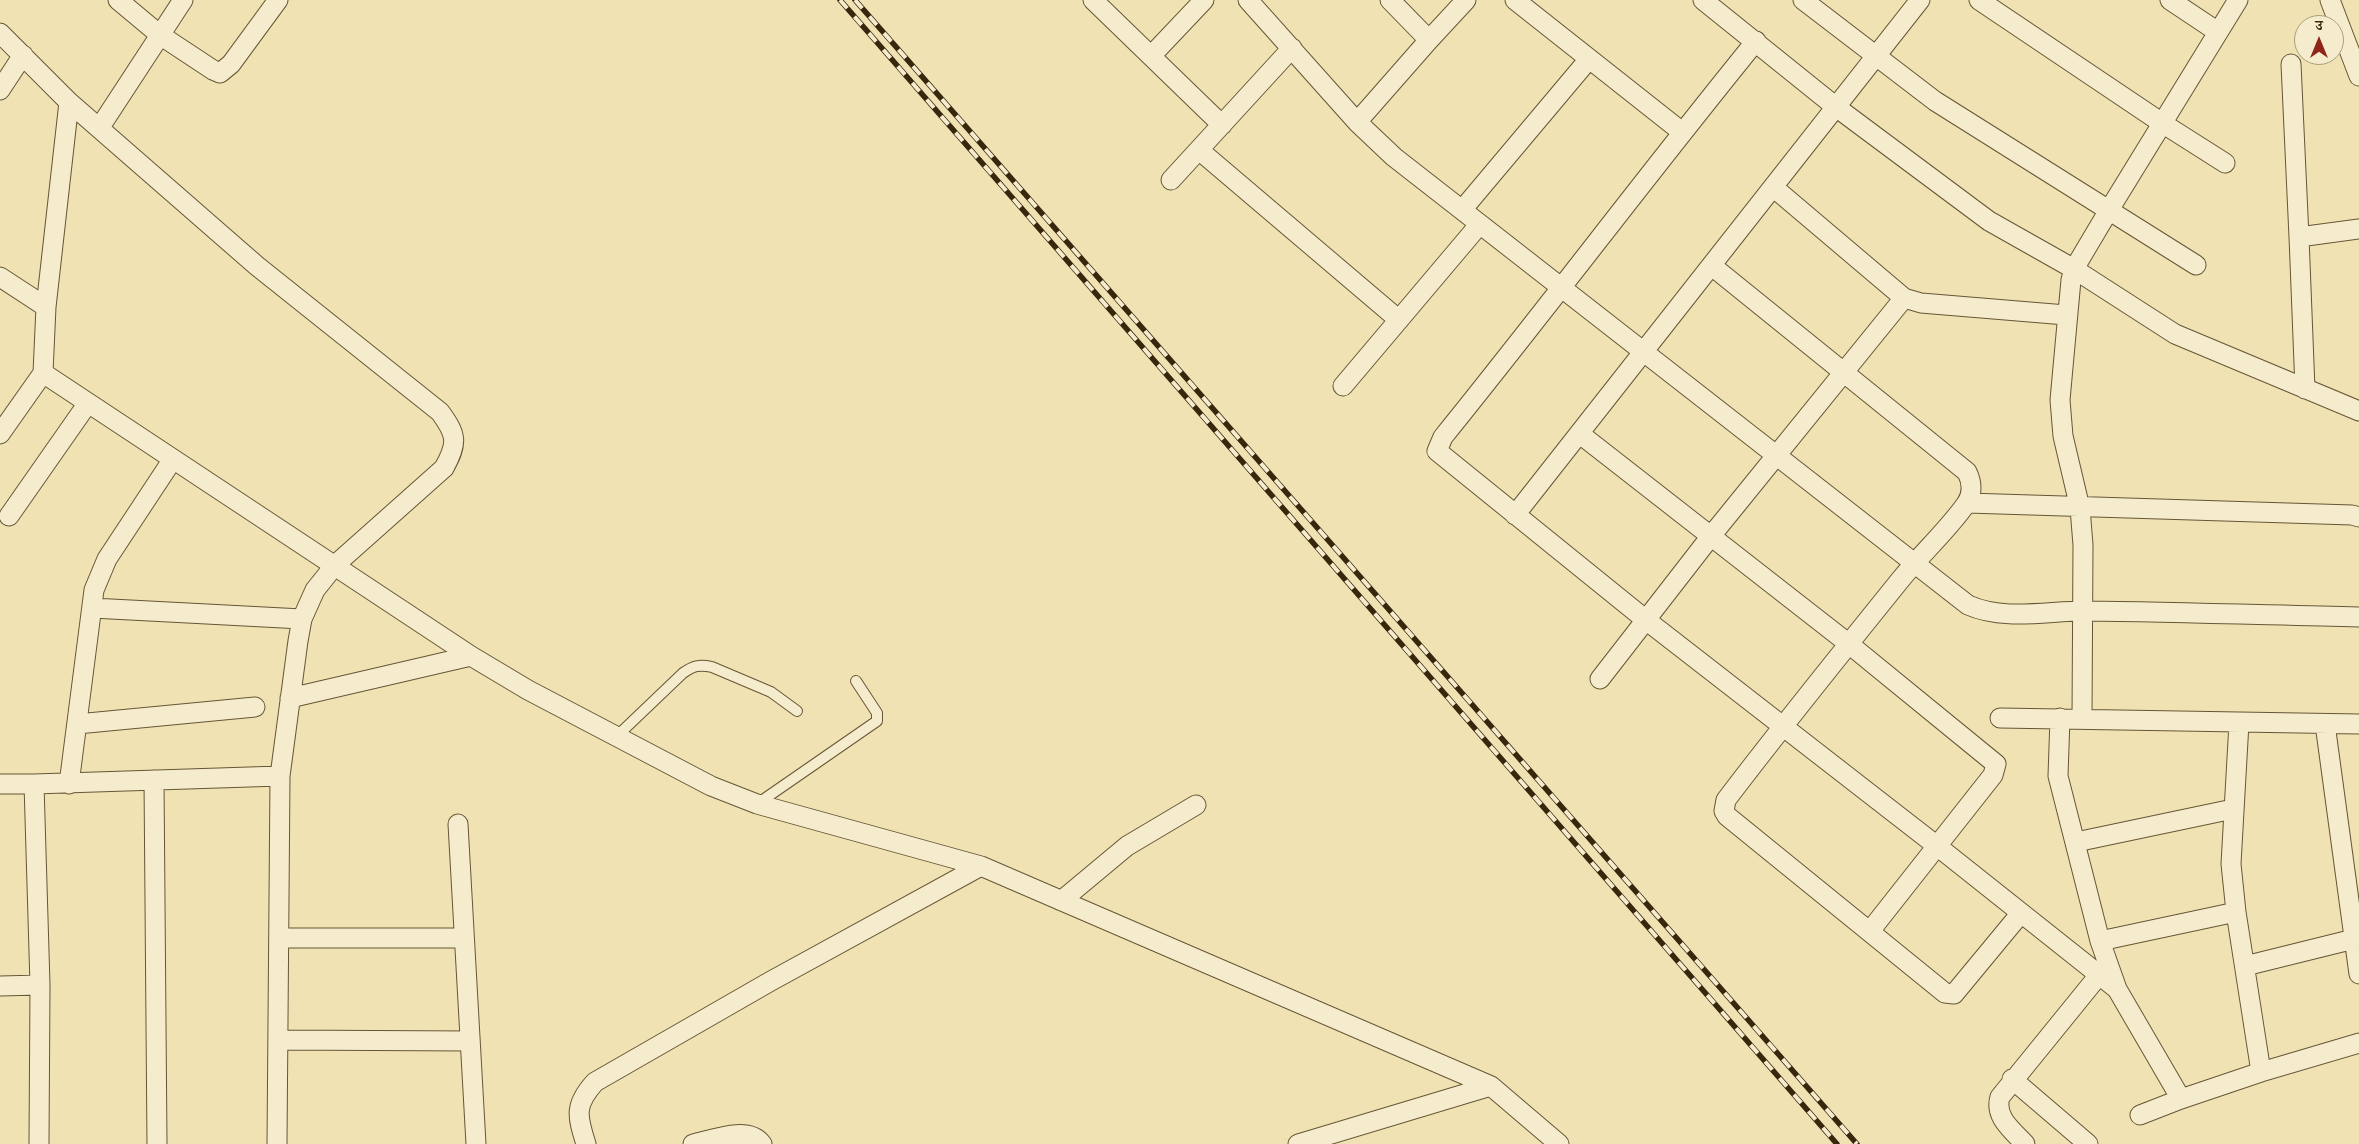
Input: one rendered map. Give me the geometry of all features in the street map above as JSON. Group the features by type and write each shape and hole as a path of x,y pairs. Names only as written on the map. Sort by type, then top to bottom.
{"street":[{"path":"118,0 160,35 220,73 231,64 278,0"},
{"path":"100,127 182,0"},
{"path":"1093,0 1222,125"},
{"path":"1151,56 1204,0"},
{"path":"1248,0 1357,122 1394,157 1479,225 1777,454 1954,596 1983,612 1999,613 2084,612 2359,617"},
{"path":"1390,0 1429,40"},
{"path":"1357,122 1466,0"},
{"path":"1515,0 1682,132"},
{"path":"1703,0 1836,106 1989,221 2074,269 2175,334 2359,411"},
{"path":"1803,0 1935,101 2196,265"},
{"path":"1515,515 1920,0"},
{"path":"1980,0 2162,123 2225,163"},
{"path":"2170,0 2218,32"},
{"path":"2082,718 2083,545 2080,508 2070,471 2062,427 2060,400 2066,315 2074,269 2238,0"},
{"path":"2330,0 2359,76"},
{"path":"0,33 69,102 100,127 257,266 440,412 449,424 454,436 453,451 444,468 335,565 315,590 302,619 280,776 277,1144"},
{"path":"1756,41 1682,132 1443,437 1437,451 1646,620 1937,846 2116,989"},
{"path":"1171,180 1292,48"},
{"path":"0,90 23,55"},
{"path":"1462,210 1589,59"},
{"path":"2291,64 2304,389"},
{"path":"3,423 42,373 46,307 69,102"},
{"path":"1199,150 1399,320"},
{"path":"1773,187 1904,298 1921,303 2066,315"},
{"path":"1343,386 1479,225"},
{"path":"2299,237 2359,228"},
{"path":"1712,266 1967,472 1971,479 1971,487 1966,503 1914,563 1783,726 1726,800 1724,811 1734,822 1870,930 1945,993 1950,995 1958,991 2021,913"},
{"path":"0,277 46,307"},
{"path":"1600,679 1711,536 1904,298"},
{"path":"42,373 471,656 616,737 711,786 757,804 981,866 1491,1086 1559,1144"},
{"path":"9,516 88,403"},
{"path":"1580,434 1848,644 1996,764 1993,775 1870,930"},
{"path":"69,784 92,608 99,575 107,559 173,459"},
{"path":"1966,503 2359,517"},
{"path":"92,608 302,619"},
{"path":"290,698 471,656"},
{"path":"77,724 256,707"},
{"path":"2000,718 2359,724"},
{"path":"2060,718 2058,776 2100,941 2116,989 2181,1099"},
{"path":"2239,723 2231,864 2236,912 2261,1072"},
{"path":"2325,724 2359,974"},
{"path":"0,784 69,784 280,776"},
{"path":"154,780 157,1144"},
{"path":"34,784 40,986 39,1144"},
{"path":"1061,901 1127,846 1196,805"},
{"path":"2076,842 2233,809"},
{"path":"458,824 476,1144"},
{"path":"586,1144 579,1123 579,1106 582,1098 595,1082 771,981 981,866"},
{"path":"2100,941 2236,912"},
{"path":"279,938 464,938"},
{"path":"2245,966 2354,940"},
{"path":"2025,1144 2001,1118 1999,1111 2000,1097 2099,975"},
{"path":"0,986 40,986"},
{"path":"278,1040 470,1041"},
{"path":"2140,1115 2261,1072 2359,1043"},
{"path":"2012,1080 2088,1144"},
{"path":"1298,1144 1491,1086"},
{"path":"693,1144 745,1134 758,1138 762,1144"}],"lane":[{"path":"616,737 683,673 692,667 701,665 712,667 771,692 797,711"},
{"path":"757,804 877,721 877,713 856,681"}],"railway":[{"path":"840,0 1837,1144"},
{"path":"855,0 1857,1144"}]}
